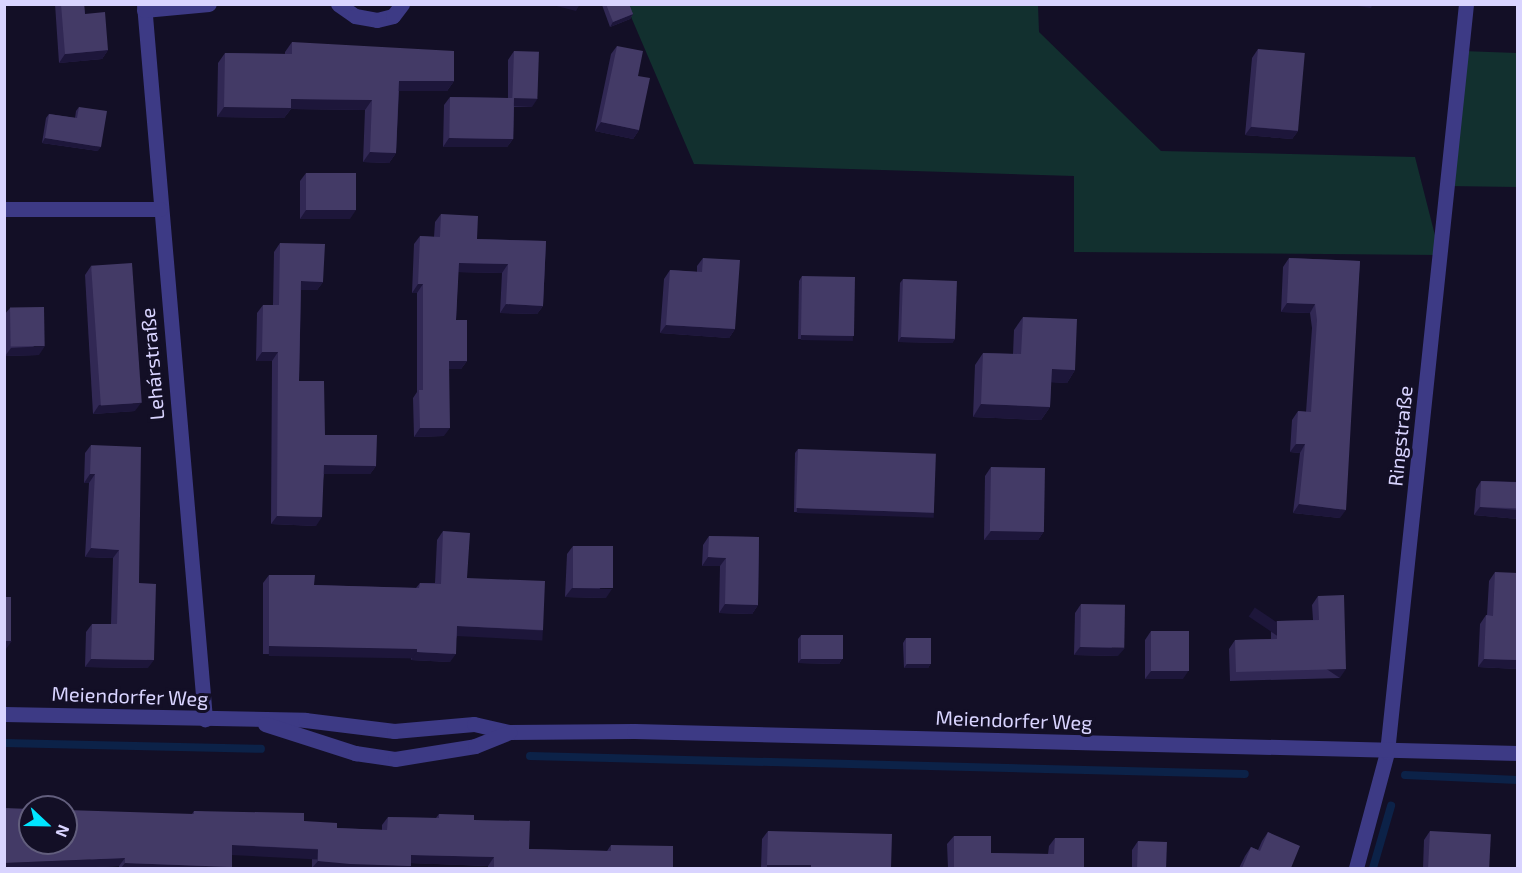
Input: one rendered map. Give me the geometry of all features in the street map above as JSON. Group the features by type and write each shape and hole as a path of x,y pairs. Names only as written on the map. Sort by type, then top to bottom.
{"street":[{"path":"144,7 209,4"},
{"path":"338,4 355,16 376,20 393,16 402,4"},
{"name":"Ringstraße","path":"1356,868 1388,752 1466,4"},
{"name":"Lehárstraße","path":"144,7 205,719"},
{"path":"4,209 160,209"},
{"name":"Meiendorfer Weg","path":"4,714 305,720 401,731 474,724 509,732 634,731 1388,752 1518,753"},
{"name":"Meiendorfer Weg","path":"254,720 355,753 395,759 475,746 509,732"}],"green space":[{"path":"626,5 1038,5 1039,32 1161,151 1415,157 1440,255 1074,252 1074,176 694,164"},
{"path":"1462,51 1517,53 1517,187 1448,186"}],"building":[{"path":"61,4 84,4 85,14 105,12 108,50 65,54"},
{"path":"606,4 629,4 633,14 613,22"},
{"path":"292,42 454,51 454,81 399,81 396,153 370,152 372,100 291,99 291,108 224,107 225,53 292,54"},
{"path":"617,46 643,51 638,76 650,78 639,130 601,122"},
{"path":"1258,49 1305,53 1298,131 1251,127"},
{"path":"514,51 539,52 537,99 512,98"},
{"path":"450,97 514,98 513,139 449,138"},
{"path":"79,107 107,111 101,147 45,138 49,114 77,118"},
{"path":"306,173 356,173 356,210 306,210"},
{"path":"441,214 478,216 477,239 546,241 543,306 506,304 508,264 459,263 456,320 467,320 467,361 449,361 450,428 420,428 419,390 423,390 423,284 418,284 420,236 440,237"},
{"path":"280,243 325,244 323,282 301,281 299,381 324,381 325,435 377,435 376,466 324,465 322,517 277,516 278,352 262,352 263,305 279,305"},
{"path":"703,258 740,260 735,329 666,325 670,270 702,272"},
{"path":"1289,258 1360,261 1346,510 1299,504 1305,444 1296,444 1298,411 1311,412 1317,320 1315,304 1287,303"},
{"path":"132,263 142,403 101,406 91,266"},
{"path":"802,276 855,277 854,336 801,335"},
{"path":"903,279 957,281 955,339 901,337"},
{"path":"44,307 45,346 11,347 10,308"},
{"path":"1023,317 1077,319 1075,370 1052,369 1050,407 981,404 983,353 1021,354"},
{"path":"91,445 141,447 139,583 156,584 154,660 91,659 92,624 117,624 119,550 91,548 95,474 90,474"},
{"path":"798,449 936,454 934,513 796,508"},
{"path":"991,467 1045,468 1044,532 990,531"},
{"path":"1481,481 1518,482 1517,508 1480,507"},
{"path":"443,531 470,533 467,578 545,581 543,630 457,626 456,654 417,652 417,649 269,646 269,575 315,575 314,585 419,588 420,583 441,584"},
{"path":"709,536 759,537 758,605 725,604 726,558 708,557"},
{"path":"573,546 613,546 613,588 573,588"},
{"path":"1495,572 1518,573 1518,660 1484,659 1486,615 1493,616"},
{"path":"1344,595 1346,669 1236,672 1235,640 1277,639 1277,621 1319,620 1318,596"},
{"path":"4,597 11,597 11,641 4,641"},
{"path":"1081,604 1125,605 1124,648 1080,647"},
{"path":"1151,631 1189,631 1189,671 1151,671"},
{"path":"801,635 843,635 843,659 801,659"},
{"path":"906,638 931,638 931,664 906,664"},
{"path":"4,808 18,809 18,855 78,855 78,810 194,814 194,811 304,813 304,821 337,823 337,828 387,830 388,817 439,818 439,814 474,815 474,820 530,821 529,849 611,851 611,845 673,846 673,868 494,868 494,857 411,855 411,866 350,864 318,861 318,849 232,845 232,867 125,863 125,858 4,863"},
{"path":"768,831 892,834 891,868 811,868 811,865 767,865"},
{"path":"1430,831 1491,834 1489,868 1428,868"},
{"path":"1268,832 1300,846 1291,868 1242,868 1251,847 1260,851"},
{"path":"954,836 991,836 991,853 1054,854 1055,838 1084,838 1084,868 954,868"},
{"path":"1138,841 1167,842 1166,868 1137,868"}],"waterway":[{"path":"4,743 261,749"},
{"path":"530,756 1245,774"},
{"path":"1405,775 1518,780"},
{"path":"1373,868 1391,806"}]}
